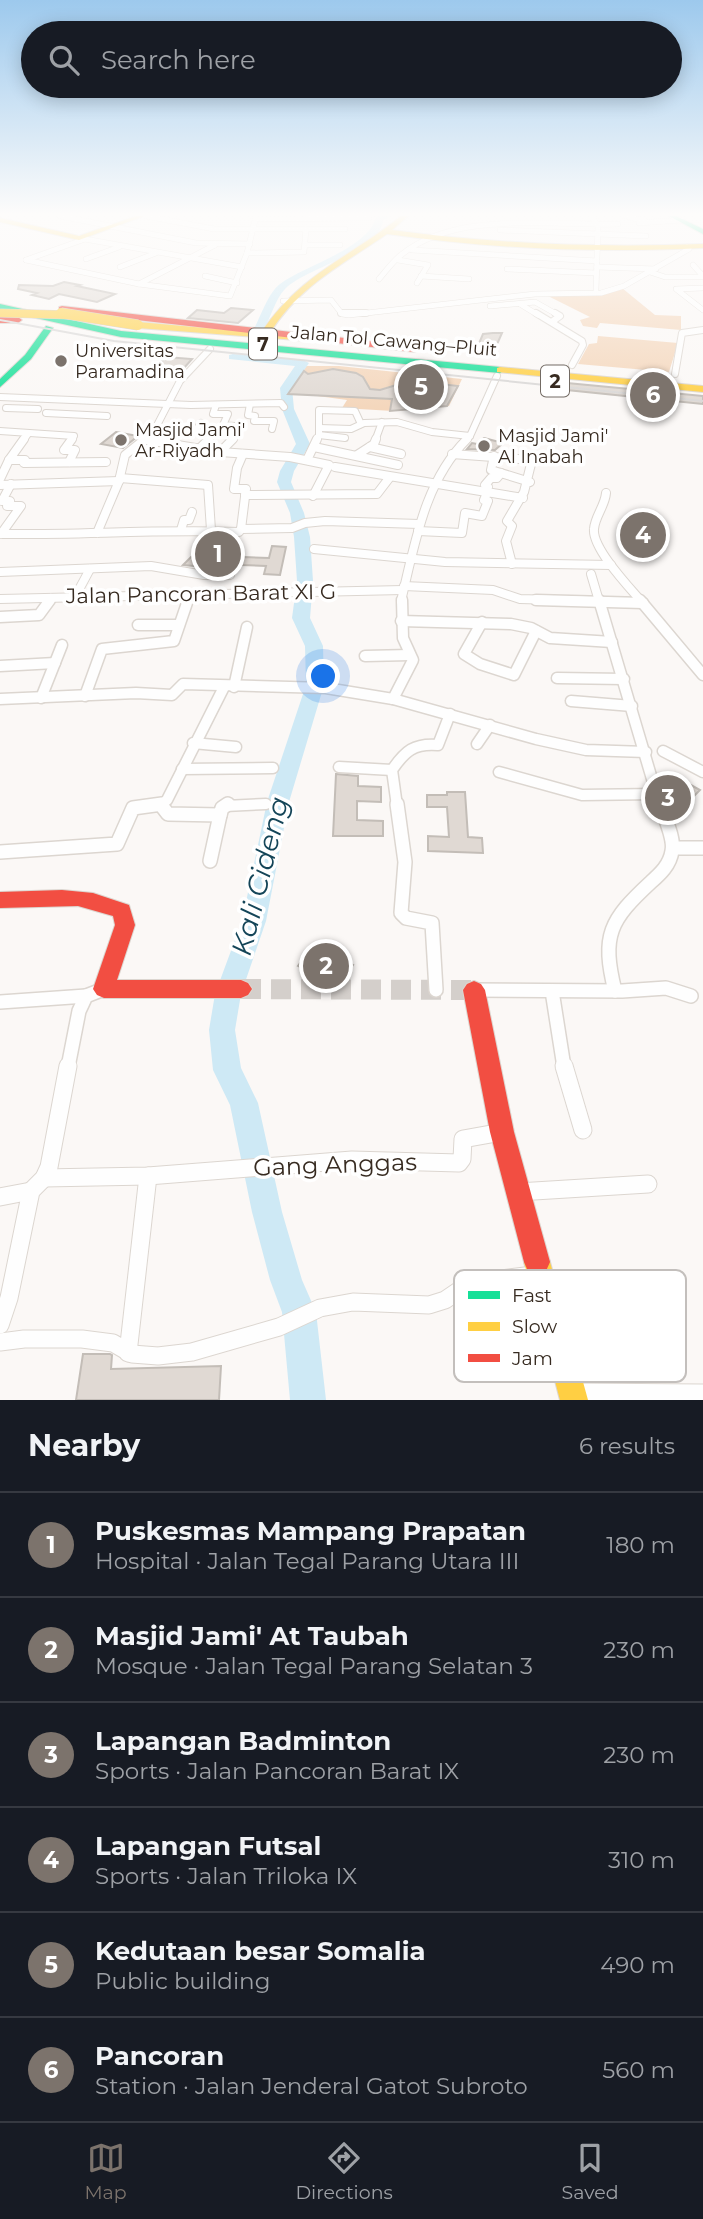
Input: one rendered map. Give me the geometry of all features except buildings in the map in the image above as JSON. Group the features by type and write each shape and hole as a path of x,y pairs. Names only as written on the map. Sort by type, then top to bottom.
{"main road":[{"path":"272,338 275,311 308,281"},
{"path":"0,295 53,308 74,317 110,323 272,338"},
{"path":"0,311 68,314 140,325 529,367"},
{"name":"2","path":"0,311 18,320 97,337 703,396"},
{"name":"Jalan Tol Cawang–Pluit","path":"0,311 66,328 703,389"},
{"name":"Jalan Tol Cawang–Pluit","path":"0,311 61,317 153,333 703,383"},
{"path":"140,325 306,339"},
{"path":"0,384 28,358 50,328"},
{"name":"2","path":"272,338 703,377"},
{"path":"0,900 94,900 111,904 122,911 125,925 104,989 241,989"},
{"path":"474,990 502,1132 541,1270"}],"street":[{"path":"126,281 230,296 237,283 229,281"},
{"path":"139,284 144,281"},
{"path":"596,281 596,290"},
{"path":"284,301 331,300 342,314 353,315 479,302 528,294 601,293 632,281"},
{"path":"703,288 676,289 703,310"},
{"path":"490,306 537,302 560,317 553,321"},
{"path":"520,304 543,319 553,321 583,343 572,365"},
{"path":"675,374 682,333 703,330"},
{"path":"97,533 120,479 125,455 147,440 180,381 210,349"},
{"path":"393,699 413,663 403,638 403,588 424,507 452,453 470,436 497,376"},
{"path":"0,397 99,399 168,404 281,403 284,407"},
{"path":"42,414 46,399"},
{"path":"250,404 248,415 255,416 255,422 274,421 272,429"},
{"path":"216,405 213,414 228,414 223,426 234,426"},
{"path":"6,408 42,414 69,414"},
{"path":"305,459 314,447 320,431 319,410 355,411 361,424"},
{"path":"320,431 351,429 361,424 382,422 470,436"},
{"path":"357,455 377,440 382,422"},
{"path":"199,449 212,436 198,434 200,431 195,430 201,423"},
{"path":"0,430 30,432 28,434"},
{"path":"320,431 345,438"},
{"path":"0,479 9,460 28,434"},
{"path":"28,434 74,436 64,450 75,450 69,462"},
{"path":"220,452 235,437"},
{"path":"147,440 220,452 305,459 436,486 523,498"},
{"path":"314,447 398,464"},
{"path":"370,447 401,454"},
{"path":"452,453 532,460 530,482 507,521 512,526 506,541 512,564"},
{"path":"1,534 181,530 239,532 246,489 234,489 237,468 243,454"},
{"path":"494,456 491,470 530,482"},
{"path":"9,460 25,460 23,463 106,462"},
{"path":"313,496 332,466"},
{"path":"241,528 296,528 304,523 326,522 418,527 462,533 465,513 482,516 488,501 484,500 488,487 485,485 491,478 497,478 502,473"},
{"path":"245,495 377,494 390,477"},
{"path":"0,485 120,479 208,485 207,496 213,516 211,530"},
{"path":"1,534 21,506 7,506 10,501 2,501 11,484"},
{"path":"606,493 602,513 593,529 611,565 703,675"},
{"path":"181,530 184,520 189,520 191,512"},
{"path":"314,549 411,559 611,565"},
{"path":"0,572 155,566 204,575 230,575"},
{"path":"75,597 90,569"},
{"path":"591,574 673,848 670,863 663,873 612,920 607,932 615,991"},
{"path":"85,696 100,651 173,642 204,575"},
{"name":"Jalan Pancoran Barat XI G","path":"0,599 403,588 493,590 520,599 643,603"},
{"path":"0,630 3,617 42,614 51,598"},
{"path":"401,621 522,625 558,639 612,642"},
{"path":"482,622 464,654 480,664 514,675 536,631"},
{"path":"138,625 179,625"},
{"path":"0,852 117,844 133,808 161,805 167,800 194,743 229,687 247,627"},
{"path":"41,698 62,645"},
{"path":"365,656 411,655"},
{"path":"0,666 55,663"},
{"path":"557,678 624,679"},
{"path":"0,699 136,693 172,695 183,684 326,688 393,699 586,750 646,752"},
{"path":"570,701 632,706"},
{"path":"436,990 432,923 406,918 401,913 405,862 392,770 412,746 419,742 438,745 450,714"},
{"path":"477,744 490,725"},
{"path":"194,743 236,747"},
{"path":"663,751 703,772"},
{"path":"339,767 392,770"},
{"path":"182,769 273,768"},
{"path":"499,772 582,794 657,794"},
{"path":"210,862 222,808 228,804 266,804"},
{"path":"161,805 173,816 220,815"},
{"path":"673,848 703,848"},
{"path":"474,990 615,991 666,988 691,996"},
{"path":"0,1002 86,996 104,989"},
{"path":"552,991 564,1066 583,1130"},
{"path":"0,1325 37,1184 49,1167 74,1028 86,996"},
{"name":"Gang Anggas","path":"0,1198 37,1184 268,1166 352,1160 459,1163 462,1159 463,1139 502,1132"},
{"path":"128,1353 148,1176"},
{"path":"518,1192 648,1184"},
{"path":"0,1342 24,1339 91,1339 113,1343 128,1353 158,1356 192,1352 282,1326 320,1308 353,1302 429,1305 454,1294"},
{"path":"574,1396 703,1393"}],"shaded area":[{"path":"622,288 655,315 681,316 681,330 600,323 597,328 583,326 580,320 590,317 544,294 596,295"},
{"path":"598,336 678,343 669,372 578,364 589,344 597,343"},
{"path":"305,366 339,366 462,379 449,406 393,411 342,408 347,400 288,392"}],"waterway":[{"path":"258,331 281,287 291,281"},
{"name":"Kali Cideng","path":"233,357 303,363 286,388 288,409 303,444 287,471 284,482 297,513 302,537 305,581 301,618 314,646 315,685 278,802 254,921 228,994 222,1030 227,1070 244,1103 267,1212 286,1280 299,1312 308,1400"}],"tunnel":[{"path":"241,989 474,990"}],"tram line":[{"path":"0,320 114,341 703,401"}],"traffic: fast":[{"path":"0,307 121,334 500,370"},
{"path":"0,384 28,357 49,328"}],"traffic: slow":[{"path":"265,334 278,313 311,281"},
{"path":"0,313 59,313 138,325"},
{"path":"138,325 306,339"},
{"path":"500,370 703,389"},
{"path":"537,1262 539,1270"},
{"path":"569,1382 574,1400"}],"traffic: jam":[{"path":"62,309 415,349"},
{"path":"0,320 18,320"},
{"path":"0,900 78,898 122,911 125,925 104,989 241,989"},
{"path":"474,990 502,1132 537,1262"}],"place":[{"name":"Universitas Paramadina","path":"61,361"},
{"name":"Kedutaan besar Somalia","path":"421,387"},
{"name":"Pancoran","path":"653,395"},
{"name":"Masjid Jami' Ar-Riyadh","path":"121,440"},
{"name":"Masjid Jami' Al Inabah","path":"484,446"},
{"name":"Lapangan Futsal","path":"643,535"},
{"name":"Puskesmas Mampang Prapatan","path":"218,554"},
{"name":"Lapangan Badminton","path":"668,798"},
{"name":"Masjid Jami' At Taubah","path":"326,966"}]}
